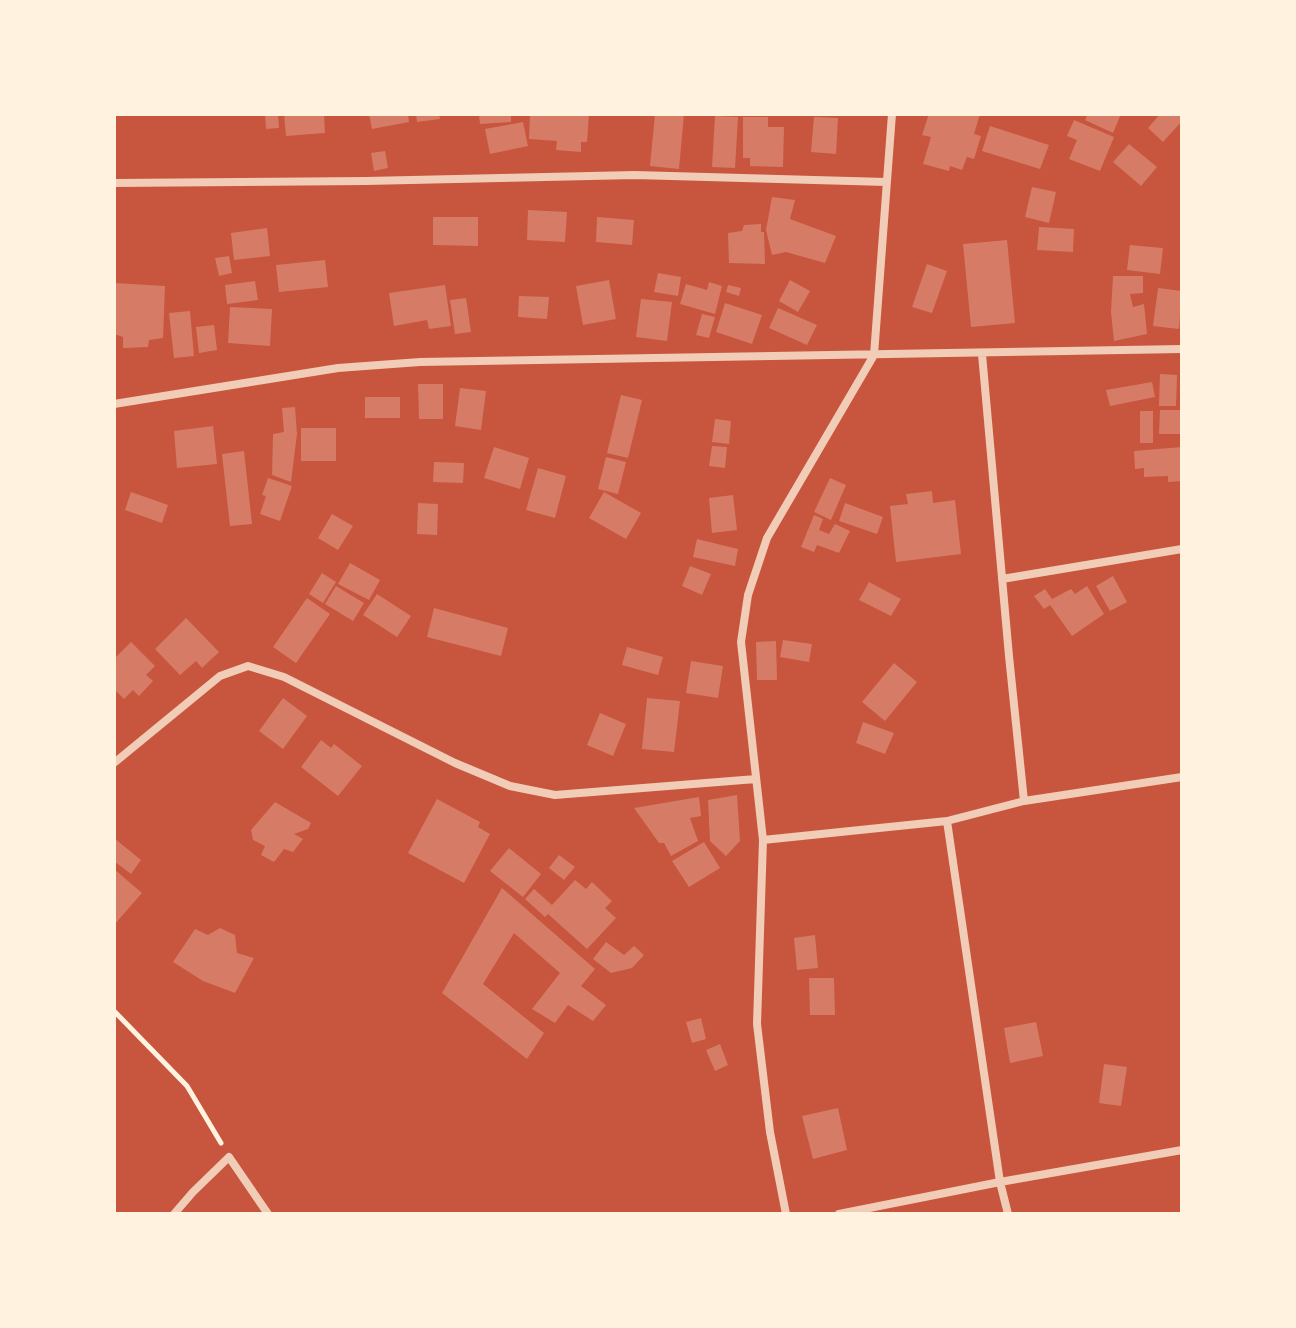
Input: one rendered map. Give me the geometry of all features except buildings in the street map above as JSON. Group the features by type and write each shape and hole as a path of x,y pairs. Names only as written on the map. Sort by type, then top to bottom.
{"street":[{"path":"786,1214 770,1132 757,1024 763,840 741,642 748,595 767,538 874,355 892,114"},
{"path":"114,183 635,175 886,182"},
{"path":"114,404 338,368 420,362 1182,349"},
{"path":"982,354 1024,801"},
{"path":"1002,579 1182,549"},
{"path":"114,763 220,676 248,666 284,677 455,763 510,786 555,795 756,779"},
{"path":"763,840 947,821 1024,801 1182,777"},
{"path":"947,821 1000,1182 1008,1214"},
{"path":"839,1214 1182,1150"},
{"path":"174,1214 229,1157 268,1214"}],"path":[{"path":"114,1011 187,1086 229,1157"}]}
